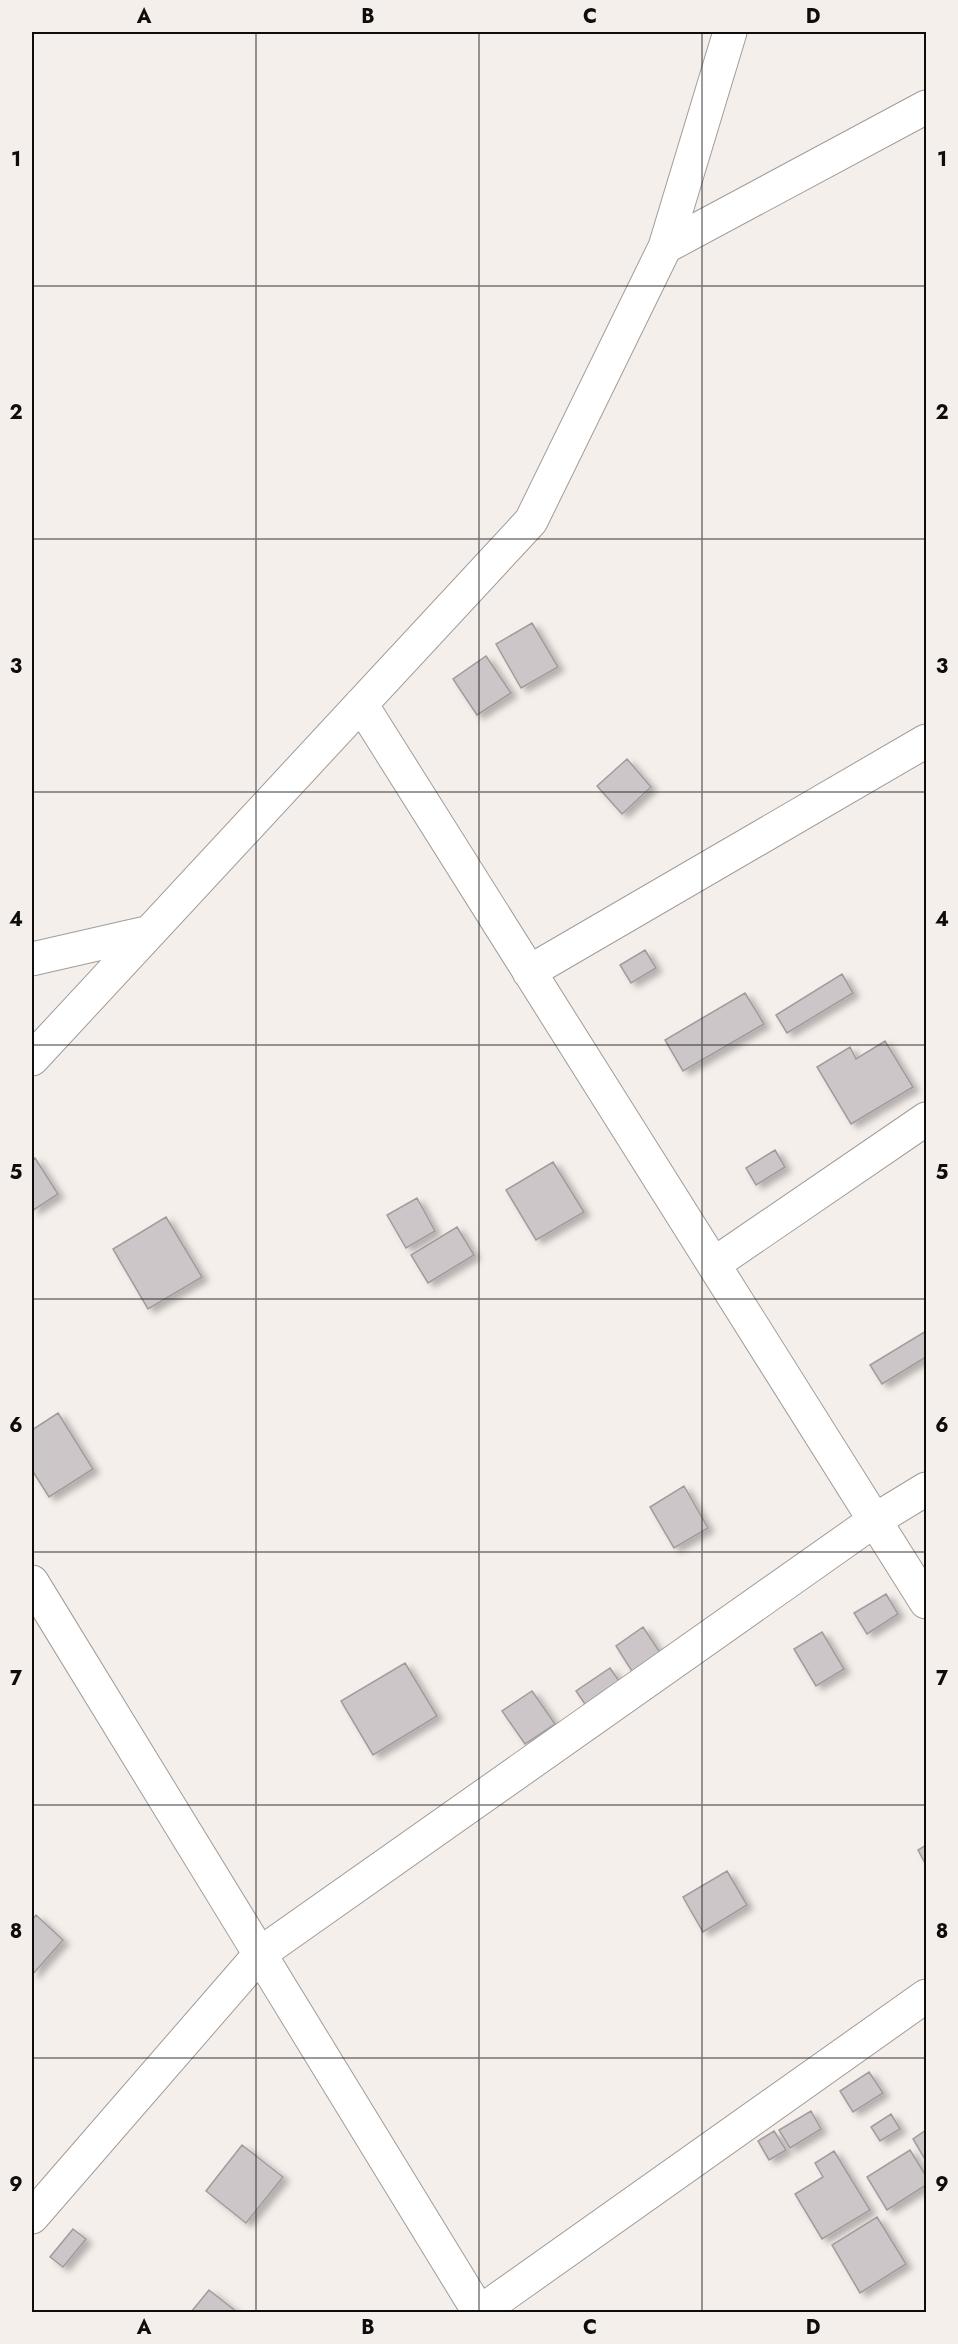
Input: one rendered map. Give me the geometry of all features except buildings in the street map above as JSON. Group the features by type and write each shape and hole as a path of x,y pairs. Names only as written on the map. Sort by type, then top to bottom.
{"street":[{"path":"32,1059 531,521 665,247 730,32"},
{"path":"665,247 927,107"},
{"path":"361,705 927,1602"},
{"path":"529,972 927,741"},
{"path":"32,959 150,932"},
{"path":"714,1264 927,1119"},
{"path":"32,2217 261,1953 875,1520 927,1489"},
{"path":"32,1582 480,2313 927,1996"}]}
